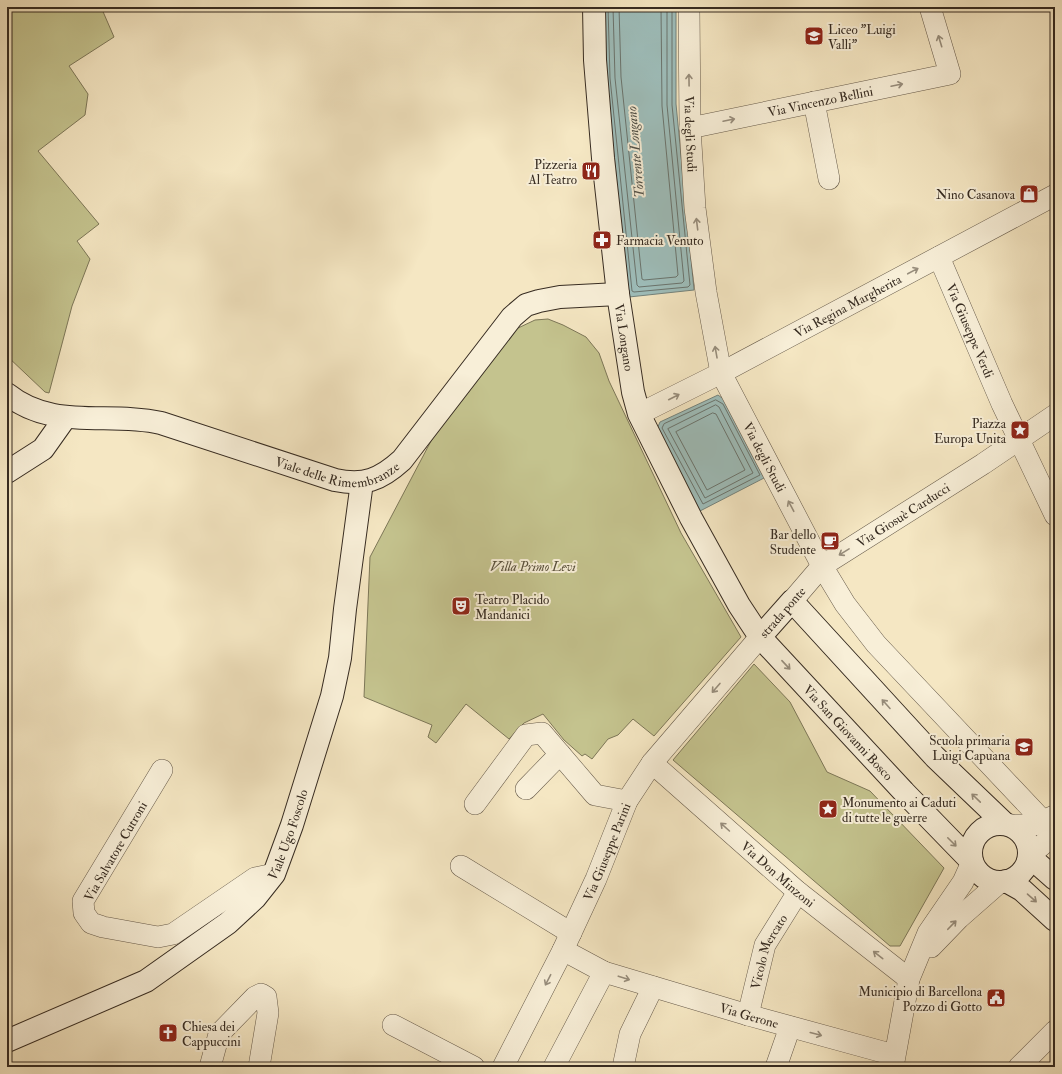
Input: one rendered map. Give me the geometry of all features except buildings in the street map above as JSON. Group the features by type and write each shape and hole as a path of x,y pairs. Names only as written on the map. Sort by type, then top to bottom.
{"street":[{"name":"Via Longano","path":"594,7 596,67 618,294 633,392 640,414 695,524 739,605 760,637"},
{"name":"Via degli Studi","path":"689,7 690,128 695,208 706,292 721,373 822,566 845,604 876,644 1051,824"},
{"name":"Via Vincenzo Bellini","path":"690,128 950,74 930,7"},
{"path":"814,102 829,179"},
{"name":"Via Regina Margherita","path":"640,414 721,373 1055,195"},
{"name":"Via Giuseppe Verdi","path":"939,257 1002,404 1019,439"},
{"name":"Viale delle Rimembranze","path":"7,394 27,406 65,418 134,418 154,421 335,480 348,483 362,482 376,479 390,471 402,460 505,325 526,305 560,297 618,294"},
{"path":"1055,415 1019,439 1055,515"},
{"path":"7,472 43,449 65,418"},
{"name":"Via Giosuè Carducci","path":"822,566 983,464 1019,439"},
{"name":"Viale Ugo Foscolo","path":"7,1041 125,991 160,973 228,923 255,898 274,874 292,825 332,696 340,658 344,609 362,482"},
{"name":"strada ponte","path":"742,658 822,566"},
{"path":"792,601 935,757 1007,825 1018,830 1025,839 1029,856 1055,879"},
{"name":"Via San Giovanni Bosco","path":"760,637 904,792 972,862"},
{"name":"Via Giuseppe Parini","path":"503,1067 567,941 596,879 628,801 652,762 742,658"},
{"path":"475,804 526,734 542,732 595,795 628,801"},
{"path":"526,789 560,754"},
{"name":"Via Don Minzoni","path":"652,762 798,892 912,971"},
{"name":"Via Salvatore Cutroni","path":"162,770 83,901 84,913 91,923 103,927 158,937 173,934 255,878 274,874"},
{"path":"894,1061 912,971 928,933 963,882 972,862 972,846 978,834 990,826 1051,824"},
{"path":"912,971 959,918 1003,881 1021,872 1029,856 1051,824"},
{"path":"972,862 983,876 1003,881 1022,890 1055,920"},
{"name":"Via Gerone","path":"460,866 567,941 604,972 790,1027 894,1061"},
{"name":"Vicolo Mercato","path":"748,1015 765,945 798,892"},
{"path":"554,1067 604,972"},
{"path":"623,1067 630,1034 653,987"},
{"path":"210,1067 219,1034 255,997 261,994 266,997 268,1013 259,1067"},
{"path":"393,1025 474,1067"},
{"path":"776,1067 790,1027"},
{"path":"1019,1067 1055,1030"}],"green space":[{"path":"7,7 101,7 114,37 69,66 88,94 85,115 38,151 99,224 77,241 90,259 72,306 49,393 45,392 7,356"},
{"name":"Villa Primo Levi","path":"548,319 586,337 599,353 609,381 681,533 741,637 654,736 633,719 618,735 608,739 592,759 585,754 582,756 564,740 543,714 524,723 509,739 466,704 436,743 428,737 432,725 364,697 370,557 441,422 516,329 535,320"},
{"path":"754,664 790,702 827,772 870,791 944,868 900,946 890,946 673,760"}],"water":[{"name":"Torrente Longano","path":"604,7 676,7 676,104 694,290 629,297 606,79"},
{"path":"718,395 726,401 766,477 700,511 657,429 660,422"}],"place":[{"name":"Liceo \"Luigi Valli\"","path":"814,36"},
{"name":"Pizzeria Al Teatro","path":"591,171"},
{"name":"Nino Casanova","path":"1029,194"},
{"name":"Farmacia Venuto","path":"602,240"},
{"name":"Piazza Europa Unita","path":"1020,430"},
{"name":"Bar dello Studente","path":"830,541"},
{"name":"Teatro Placido Mandanici","path":"461,606"},
{"name":"Scuola primaria Luigi Capuana","path":"1024,747"},
{"name":"Monumento ai Caduti di tutte le guerre","path":"828,809"},
{"name":"Municipio di Barcellona Pozzo di Gotto","path":"996,998"},
{"name":"Chiesa dei Cappuccini","path":"168,1033"}]}
